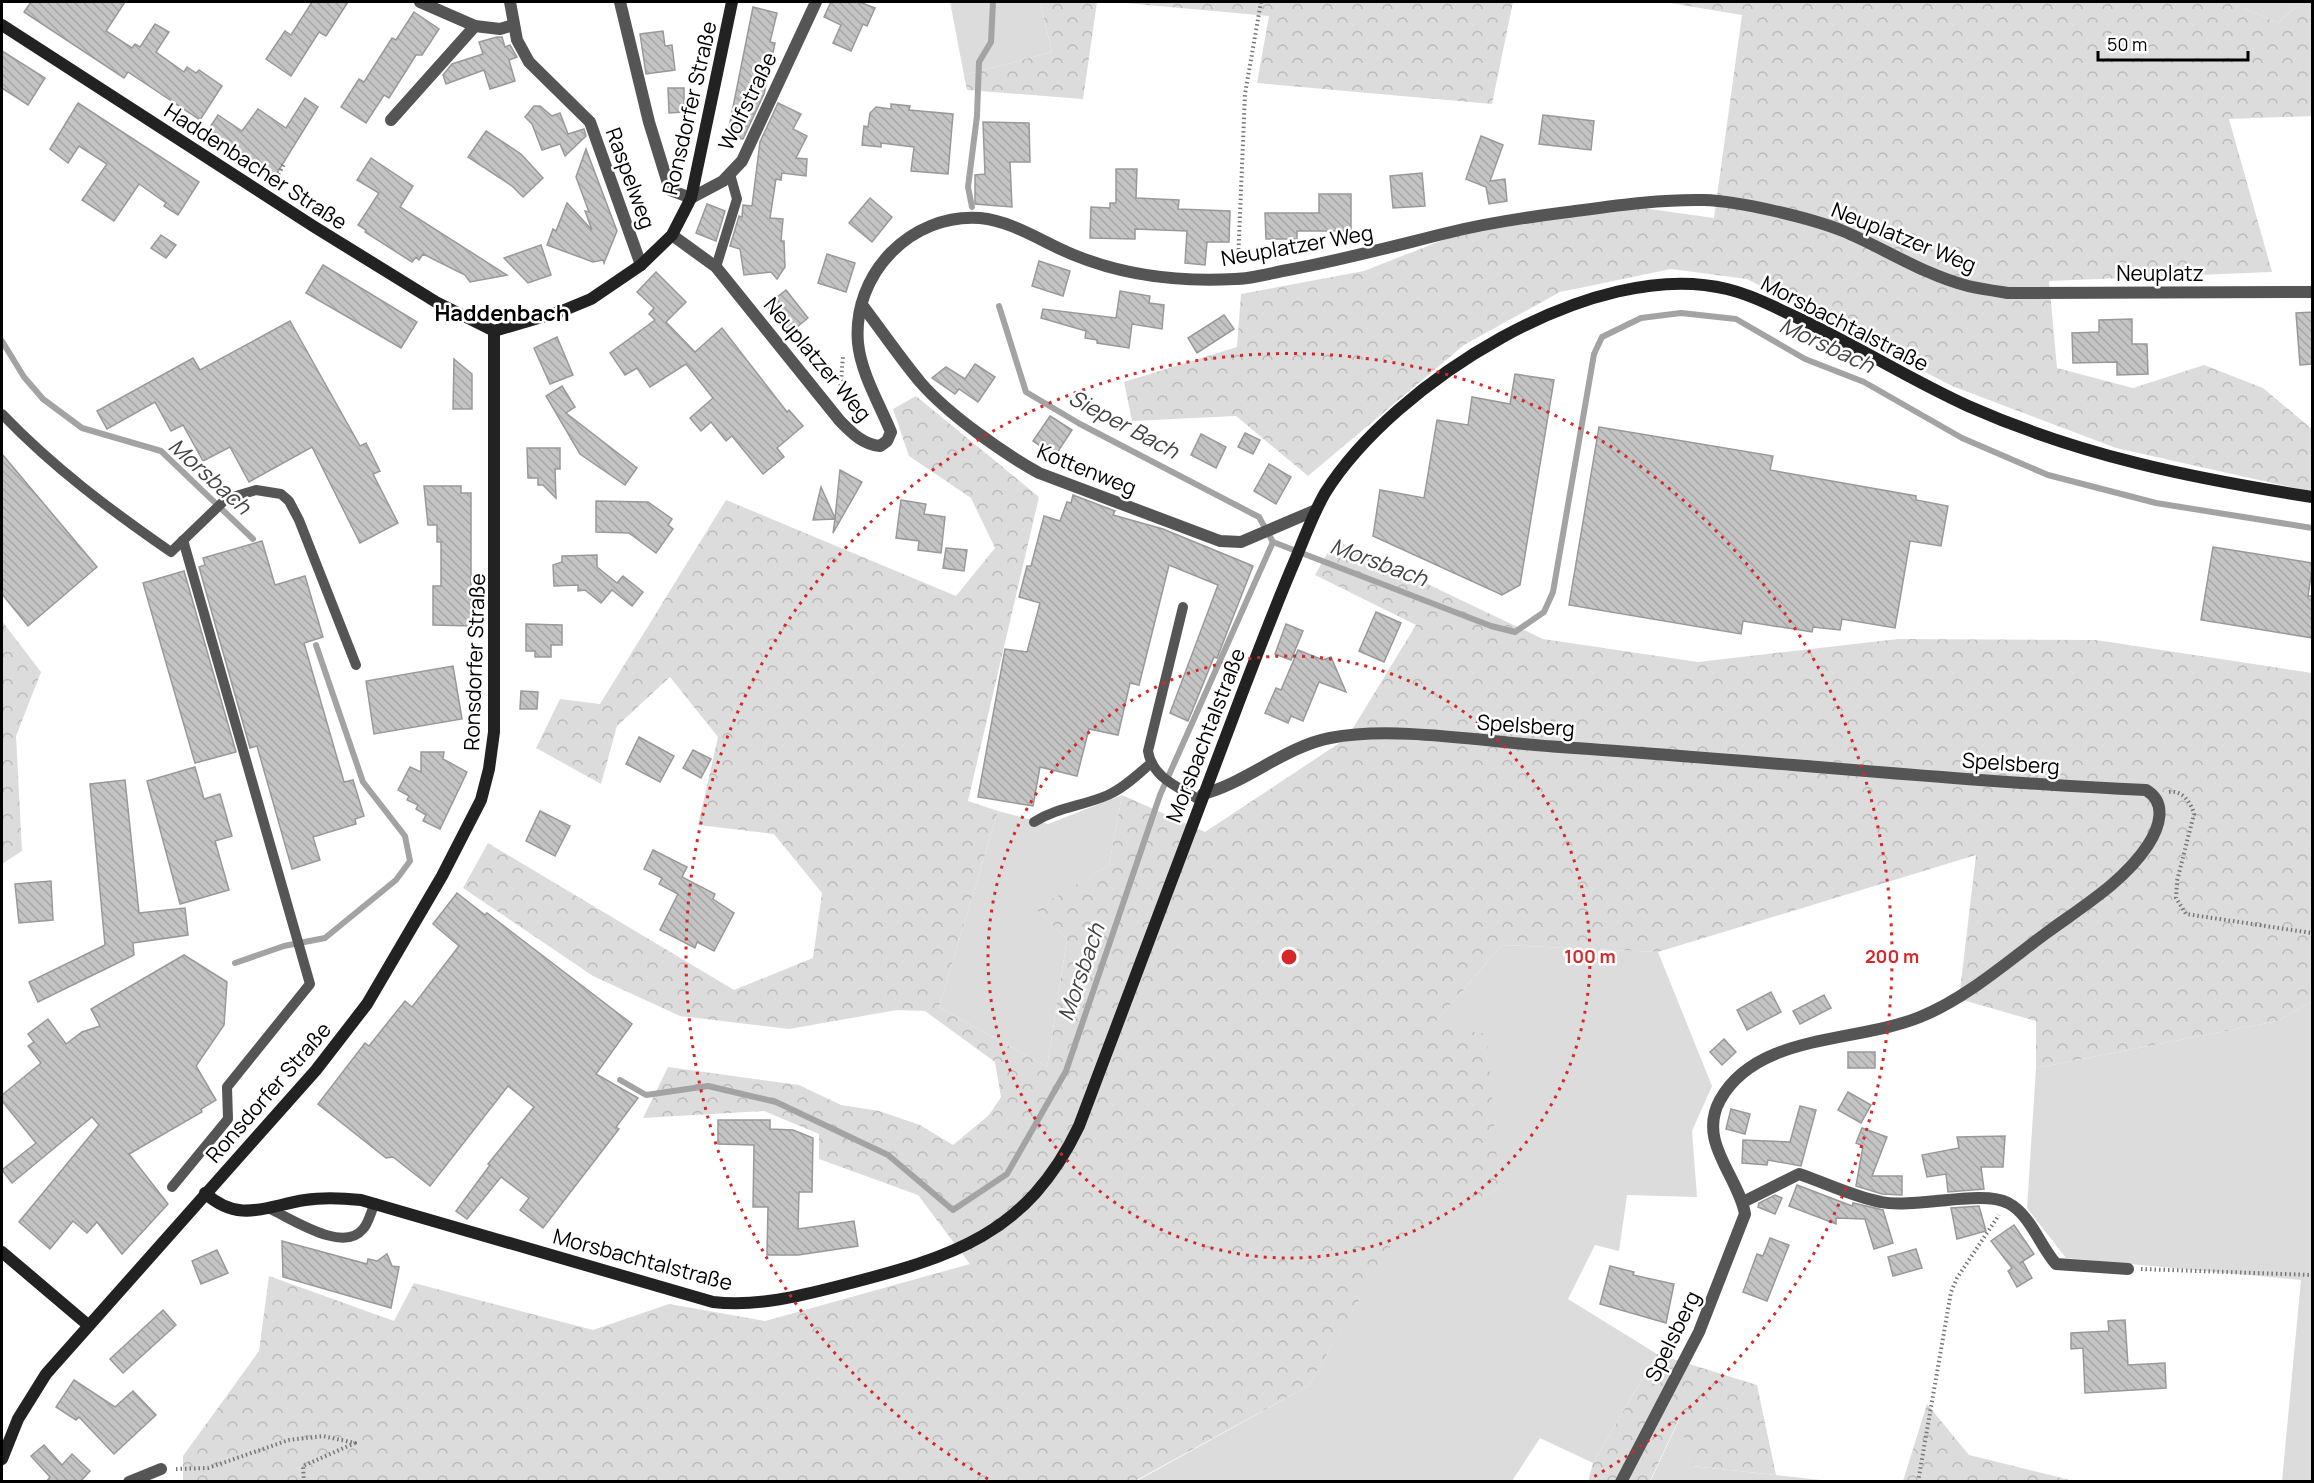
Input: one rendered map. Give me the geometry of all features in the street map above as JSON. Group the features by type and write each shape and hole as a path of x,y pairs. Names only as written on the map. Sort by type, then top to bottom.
{"main road":[{"name":"Ronsdorfer Straße","path":"2,1459 18,1419 32,1394 88,1325 322,1062 367,1004 425,906 481,800 489,769 494,732 496,538 494,332 562,311 591,299 641,265 672,235 691,198 732,2"},
{"name":"Haddenbacher Straße","path":"2,25 313,226 436,302 494,332"},
{"name":"Morsbachtalstraße","path":"205,1194 215,1203 232,1209 252,1211 306,1200 337,1198 375,1203 713,1302 729,1304 753,1304 804,1295 898,1271 950,1253 1017,1213 1049,1179 1063,1160 1082,1117 1291,569 1325,493 1344,466 1394,412 1449,368 1488,345 1570,306 1606,295 1673,284 1726,288 1753,297 1809,322 1966,405 2082,450 2219,483 2313,497"},
{"path":"2,1252 88,1325"}],"street":[{"path":"420,2 475,26 500,29 513,25"},
{"name":"Raspelweg","path":"510,2 517,40 529,62 590,122 641,265"},
{"path":"620,2 649,122 670,190 691,198"},
{"name":"Wolfstraße","path":"691,198 730,174 742,161 816,2"},
{"path":"391,120 475,26"},
{"name":"Neuplatzer Weg","path":"672,235 716,267 824,403 856,437 870,445 880,446 887,441 891,432 861,363 858,324 862,305 879,265 896,246 918,231 942,221 962,218 996,221 1101,266 1139,275 1170,279 1237,279 1363,256 1452,232 1533,217 1626,204 1704,200 1747,206 1840,230 1966,285 2008,293"},
{"name":"Neuplatz","path":"2008,293 2313,292"},
{"name":"Kottenweg","path":"862,305 921,383 944,404 1016,460 1039,473 1220,541 1241,542 1316,510"},
{"name":"Spelsberg","path":"1202,798 1224,789 1282,757 1328,738 1354,735 1409,735 1737,759 2034,785 2146,790 2154,795"},
{"path":"2128,1269 2056,1264 2020,1212 2008,1203 1990,1197 1946,1202 1882,1203 1799,1174 1743,1202 1722,1164 1713,1134 1719,1102 1743,1072 1762,1059 1786,1049 1866,1033 1923,1016 2004,964 2106,888 2132,865 2156,831 2160,820 2160,809 2154,795"},
{"name":"Spelsberg","path":"1621,1482 1699,1332 1737,1240 1745,1214 1743,1202"},
{"path":"129,1482 160,1469"}],"lane":[{"path":"716,267 737,199 730,174"},
{"path":"2,414 43,456 110,510 171,552 226,499 256,490 281,494 289,501 356,665"},
{"path":"172,1187 228,1119 227,1087 310,984 295,925 183,540"},
{"path":"1183,607 1148,750 1154,768 1180,788 1202,798"},
{"path":"1034,822 1050,812 1107,795 1154,768"},
{"path":"268,1208 332,1238 348,1239 363,1230 375,1203"}],"path":[{"path":"1237,279 1245,94 1261,2"},
{"path":"274,182 284,164"},
{"path":"824,403 840,390 843,356"},
{"path":"2154,795 2174,792 2184,796 2192,806 2194,814 2176,890 2179,907 2186,914 2313,933"},
{"path":"1918,1482 1951,1292 1957,1278 2008,1203"},
{"path":"2128,1269 2313,1275"},
{"path":"160,1469 208,1468 289,1440 323,1436 356,1443 303,1466 304,1482"}],"green space":[{"path":"950,2 1040,2 1052,52 964,75"},
{"path":"1040,2 1097,2 1083,99 967,90 964,75 1052,52"},
{"path":"1114,2 1513,2 1492,104 1257,83 1269,16"},
{"path":"1664,2 2244,2 2244,8 2278,23 2301,2 2312,2 2312,116 2229,119 2272,272 2049,281 2057,368 2133,388 2204,365 2263,388 2312,429 2312,492 2116,448 1952,386 1747,279 1671,269 1560,292 1464,345 1308,476 1236,416 1132,421 1124,382 1237,347 1241,294 1364,271 1448,238 1622,205 1714,218 1742,15"},
{"path":"2244,2 2301,2 2278,23 2244,8"},
{"path":"916,396 1039,497 968,801 998,811 939,1007 1047,1067 1067,939 1036,909 1109,865 1122,795 1205,832 1347,738 1416,625 1315,575 1335,540 1543,639 1698,662 1898,639 2096,640 2312,673 2312,1002 2277,1021 2036,1068 2036,1021 1959,999 1976,855 1658,952 1502,945 1433,1025 1487,1034 1499,1188 1394,1241 1308,1386 1135,1481 183,1482 183,1456 259,1351 269,1276 394,1321 414,1283 593,1330 669,1304 765,1321 970,1264 918,1195 819,1159 819,1134 764,1111 643,1118 668,1067 799,1085 841,1105 879,1111 920,1125 953,1145 989,1115 1001,1097 995,1062 925,1011 897,1010 789,1029 680,1016 593,976 463,888 488,843 734,990 813,958 822,893 774,834 698,825 718,737 670,677 617,726 601,784 536,748 560,699 600,704 726,500 956,596 995,548 971,498 909,456 893,409"},
{"path":"2,621 41,672 16,736 22,851 2,864"},
{"path":"1122,795 1109,865 1037,909 1067,939 1047,1067 939,1007 998,811 1048,824"},
{"path":"1502,945 1658,952 1712,1086 1692,1131 1697,1197 1627,1195 1619,1251 1595,1245 1568,1299 1657,1354 1593,1463 1540,1438 1512,1481 1135,1482 1308,1386 1394,1240 1499,1188 1433,1025"},
{"path":"2312,1002 2312,1481 2282,1481 2301,1280 2066,1258 2027,1208 2036,1068 2277,1021"},
{"path":"1657,1354 1757,1385 1776,1475 1692,1466 1679,1419 1650,1481 1588,1482 1593,1463"},
{"path":"1927,1404 1969,1455 2074,1481 1903,1481"},
{"path":"1680,1418 1692,1466 1830,1481 1650,1482"}],"building":[{"path":"31,2 125,2 106,31 132,48 135,44 140,47 155,24 169,32 156,52 184,72 187,67 196,73 199,70 222,86 200,120 128,72 124,78 24,12"},
{"path":"312,2 348,2 326,36 319,32 291,76 266,59 285,31 291,35"},
{"path":"831,2 859,2 875,8 867,26 863,24 851,51 833,43 841,25 824,17"},
{"path":"753,7 777,13 770,42 775,43 764,94 743,139 727,137"},
{"path":"414,12 439,29 422,55 416,55 389,98 384,95 366,123 341,107 359,79 364,82 392,38 396,40"},
{"path":"663,31 665,46 672,45 675,70 646,74 640,34"},
{"path":"502,37 505,47 510,45 517,57 509,60 515,81 490,89 484,70 446,84 443,75 452,64 483,54 479,42"},
{"path":"2,51 45,78 28,105 2,88"},
{"path":"668,88 684,88 684,112 669,113"},
{"path":"305,98 318,107 274,178 206,133 218,115 242,131 258,109 286,128"},
{"path":"78,103 199,182 178,215 164,206 166,203 139,184 114,221 82,200 107,164 79,146 68,163 50,149"},
{"path":"778,103 801,114 793,129 807,136 796,158 807,159 806,176 782,173 781,180 776,179 770,218 783,219 781,241 784,241 785,267 777,279 771,272 744,275 740,249 730,246 739,216 742,217 743,205 752,206 760,142"},
{"path":"891,104 910,106 909,110 953,114 948,174 911,171 914,147 881,143 881,147 862,145 864,126 868,127 870,113 876,107 891,109"},
{"path":"534,106 540,106 552,116 560,113 568,134 584,129 586,136 565,156 560,144 542,150 532,124 525,117"},
{"path":"1543,115 1594,121 1591,150 1539,144"},
{"path":"983,122 1029,123 1030,162 1010,162 1012,207 975,204 975,175 985,174"},
{"path":"486,131 521,154 543,178 523,197 512,186 468,157"},
{"path":"1481,136 1503,145 1490,181 1505,179 1507,201 1489,204 1486,187 1466,179"},
{"path":"586,149 617,231 604,263 603,260 593,262 547,245 553,229 556,231 567,203 592,230 585,211 589,212 576,177"},
{"path":"371,158 413,186 400,207 507,275 470,282 465,275 423,254 419,260 416,257 412,262 365,232 366,230 358,225 379,193 357,180"},
{"path":"1116,169 1137,169 1136,198 1179,200 1178,209 1230,211 1229,242 1207,242 1205,265 1185,263 1187,231 1135,229 1135,239 1090,238 1091,207 1110,208 1110,203 1116,203"},
{"path":"1422,173 1425,206 1393,208 1390,176"},
{"path":"1319,194 1351,194 1351,231 1297,231 1297,239 1266,239 1265,213 1319,213"},
{"path":"870,198 892,217 872,242 849,223"},
{"path":"707,204 725,211 716,241 696,233"},
{"path":"161,235 176,245 166,258 151,248"},
{"path":"541,245 551,275 528,283 504,258"},
{"path":"827,254 855,263 846,292 818,283"},
{"path":"1039,261 1070,271 1063,296 1032,286"},
{"path":"323,265 417,322 401,348 306,293"},
{"path":"656,272 686,302 666,322 695,352 722,328 787,412 789,410 803,426 777,448 784,457 763,474 732,436 726,441 711,422 701,431 690,418 713,398 686,364 650,387 637,368 625,375 610,353 655,320 649,314 654,308 637,292"},
{"path":"786,290 808,318 792,331 789,328 786,331 767,305"},
{"path":"1120,291 1150,296 1149,303 1164,305 1162,329 1132,324 1129,348 1097,343 1097,340 1085,338 1086,331 1041,318 1043,309 1116,318"},
{"path":"2313,312 2313,364 2300,365 2296,313"},
{"path":"1224,315 1234,329 1197,353 1188,338"},
{"path":"2132,319 2132,344 2147,344 2148,374 2117,375 2117,362 2073,363 2072,333 2099,332 2099,320"},
{"path":"290,321 360,446 366,443 380,471 373,474 398,523 360,543 312,447 249,482 230,447 203,461 183,425 171,431 155,402 107,429 97,411 193,358 200,370"},
{"path":"557,337 573,375 550,384 534,348"},
{"path":"454,359 472,374 472,409 453,409"},
{"path":"975,364 995,377 978,402 959,389 955,394 932,378 946,367 965,379"},
{"path":"1515,374 1554,380 1520,585 1502,595 1373,536 1380,490 1424,498 1437,420 1468,425 1472,397 1510,404"},
{"path":"562,386 575,407 566,413 637,468 625,485 580,454 546,396"},
{"path":"1050,416 1072,430 1055,456 1033,441"},
{"path":"1599,427 1773,456 1770,470 1916,496 1916,500 1948,506 1941,546 1910,541 1895,628 1842,619 1840,630 1813,627 1812,632 1743,621 1741,634 1569,605"},
{"path":"1245,433 1260,440 1253,454 1238,447"},
{"path":"1201,434 1226,447 1216,468 1191,455"},
{"path":"527,448 560,448 560,469 555,469 556,498 543,485 538,485 538,478 528,478"},
{"path":"2,454 97,567 28,626 2,594"},
{"path":"1269,464 1291,477 1276,504 1254,491"},
{"path":"840,470 862,482 833,533 835,519 813,520 821,487 835,518"},
{"path":"424,486 461,486 461,493 471,493 471,626 433,625 433,586 441,586 441,542 437,542 437,525 428,525"},
{"path":"1073,495 1115,511 1113,515 1163,529 1253,566 1217,658 1214,657 1188,721 1170,713 1218,585 1169,565 1139,685 1130,683 1118,735 1089,729 1077,776 1040,767 1033,806 978,797 1005,649 1027,652 1040,603 1019,597 1027,566 1031,566 1044,516 1060,521 1067,502 1071,503"},
{"path":"901,500 926,504 924,514 945,517 941,553 918,550 919,541 896,538"},
{"path":"596,501 648,502 672,519 668,525 673,529 656,553 629,533 596,532"},
{"path":"262,541 275,585 305,576 323,637 304,643 344,782 353,780 364,816 355,819 356,824 313,837 320,860 292,869 257,746 250,748 199,567 205,565 203,558"},
{"path":"2213,547 2313,563 2308,596 2313,596 2313,638 2201,620"},
{"path":"946,548 967,550 964,571 943,568"},
{"path":"597,555 597,567 617,583 623,576 643,592 632,606 612,590 601,603 585,590 578,591 578,585 554,586 553,565 562,562 562,556"},
{"path":"184,571 236,752 195,763 143,583"},
{"path":"1376,612 1401,623 1384,662 1359,651"},
{"path":"526,624 562,625 562,645 551,645 551,657 535,657 535,651 526,651"},
{"path":"1286,624 1303,631 1291,660 1275,654"},
{"path":"1298,650 1323,660 1331,657 1346,692 1319,682 1303,721 1291,716 1288,723 1265,713 1276,688 1281,690"},
{"path":"453,666 462,719 374,734 366,681"},
{"path":"521,691 538,692 537,709 520,709"},
{"path":"639,737 674,756 660,782 626,764"},
{"path":"693,750 711,759 701,778 683,768"},
{"path":"421,752 444,752 443,759 467,772 440,829 423,821 426,815 416,809 418,805 407,800 409,796 398,790 410,767 421,772"},
{"path":"195,767 204,799 220,794 232,836 215,841 229,890 180,904 147,781"},
{"path":"125,780 139,913 185,908 188,935 133,943 134,955 38,1002 29,982 105,945 90,784"},
{"path":"540,811 570,826 555,856 526,841"},
{"path":"653,850 687,867 682,877 715,894 713,899 734,913 714,951 697,942 695,948 660,930 678,894 659,884 662,878 644,869"},
{"path":"51,881 53,920 19,923 15,884"},
{"path":"457,893 485,915 487,913 632,1024 596,1074 638,1098 616,1127 619,1129 543,1228 520,1210 529,1198 501,1177 467,1219 456,1211 490,1165 488,1164 534,1107 508,1086 430,1186 393,1157 386,1158 318,1104 365,1043 369,1046 405,1001 412,1007 459,946 433,924"},
{"path":"184,955 227,982 224,1025 196,1066 216,1100 201,1109 202,1112 129,1154 168,1204 122,1254 97,1222 87,1233 73,1221 50,1249 19,1222 99,1125 92,1117 12,1183 2,1170 36,1143 2,1101 2,1095 41,1063 28,1046 34,1042 28,1034 48,1019 66,1044 82,1032 100,1026 91,1009"},
{"path":"1771,992 1781,1012 1747,1030 1737,1010"},
{"path":"1824,995 1831,1008 1800,1024 1793,1011"},
{"path":"1724,1039 1736,1052 1722,1065 1710,1052"},
{"path":"1848,1052 1875,1052 1875,1068 1848,1068"},
{"path":"1848,1092 1871,1105 1861,1123 1838,1110"},
{"path":"1800,1106 1816,1110 1801,1166 1768,1160 1767,1165 1742,1163 1743,1140 1790,1142"},
{"path":"1731,1109 1750,1114 1745,1134 1726,1129"},
{"path":"718,1120 770,1120 770,1129 793,1130 813,1138 812,1192 799,1192 798,1229 854,1221 858,1246 798,1255 767,1255 768,1207 753,1207 754,1145 718,1144"},
{"path":"1862,1128 1887,1137 1872,1176 1902,1176 1902,1195 1882,1194 1856,1186 1863,1146 1856,1143"},
{"path":"2005,1136 2003,1167 1981,1167 1984,1189 1948,1192 1946,1174 1927,1177 1922,1155 1959,1148 1957,1137"},
{"path":"1797,1185 1852,1206 1853,1203 1883,1210 1893,1243 1874,1249 1865,1219 1836,1218 1836,1224 1789,1206"},
{"path":"1775,1195 1782,1198 1775,1214 1758,1207 1759,1203"},
{"path":"1979,1206 1986,1231 1957,1239 1951,1208"},
{"path":"2014,1225 2034,1254 2020,1263 2023,1262 2032,1278 2017,1287 2008,1271 2012,1268 1991,1241"},
{"path":"1770,1238 1789,1245 1767,1301 1743,1292 1757,1254 1763,1256"},
{"path":"282,1241 367,1264 368,1259 377,1261 387,1254 392,1266 399,1267 391,1308 283,1277"},
{"path":"1916,1249 1922,1268 1893,1276 1888,1257"},
{"path":"217,1250 228,1273 201,1284 192,1261"},
{"path":"1610,1266 1634,1272 1633,1275 1674,1284 1666,1323 1600,1304"},
{"path":"163,1310 176,1325 123,1373 110,1359"},
{"path":"2125,1320 2128,1365 2165,1363 2166,1388 2085,1393 2083,1348 2071,1349 2071,1333 2109,1331 2108,1321"},
{"path":"74,1380 115,1407 133,1391 156,1415 114,1454 79,1417 76,1420 56,1407"},
{"path":"44,1445 62,1465 72,1454 90,1471 80,1482 46,1482 50,1477 31,1456"}],"waterway":[{"name":"Sieper Bach","path":"972,207 968,187 977,116 979,62 991,42 993,2"},
{"name":"Sieper Bach","path":"999,306 1026,392 1080,424 1259,517 1273,542"},
{"name":"Morsbach","path":"620,1080 646,1095 708,1086 776,1102 888,1155 953,1210 1007,1174 1066,1071 1160,795 1273,542 1491,626 1515,632 1544,612 1553,592 1594,354 1602,337 1641,318 1681,313 1736,319 1805,359 1864,382 1962,438 2048,475 2156,503 2312,528"},
{"name":"Morsbach","path":"2,341 24,377 43,399 82,428 161,451 253,539"},
{"name":"Morsbach","path":"235,963 284,946 325,938 396,880 410,861 405,836 363,782 316,645"}],"district":[{"name":"Haddenbach","path":"502,313"}]}
